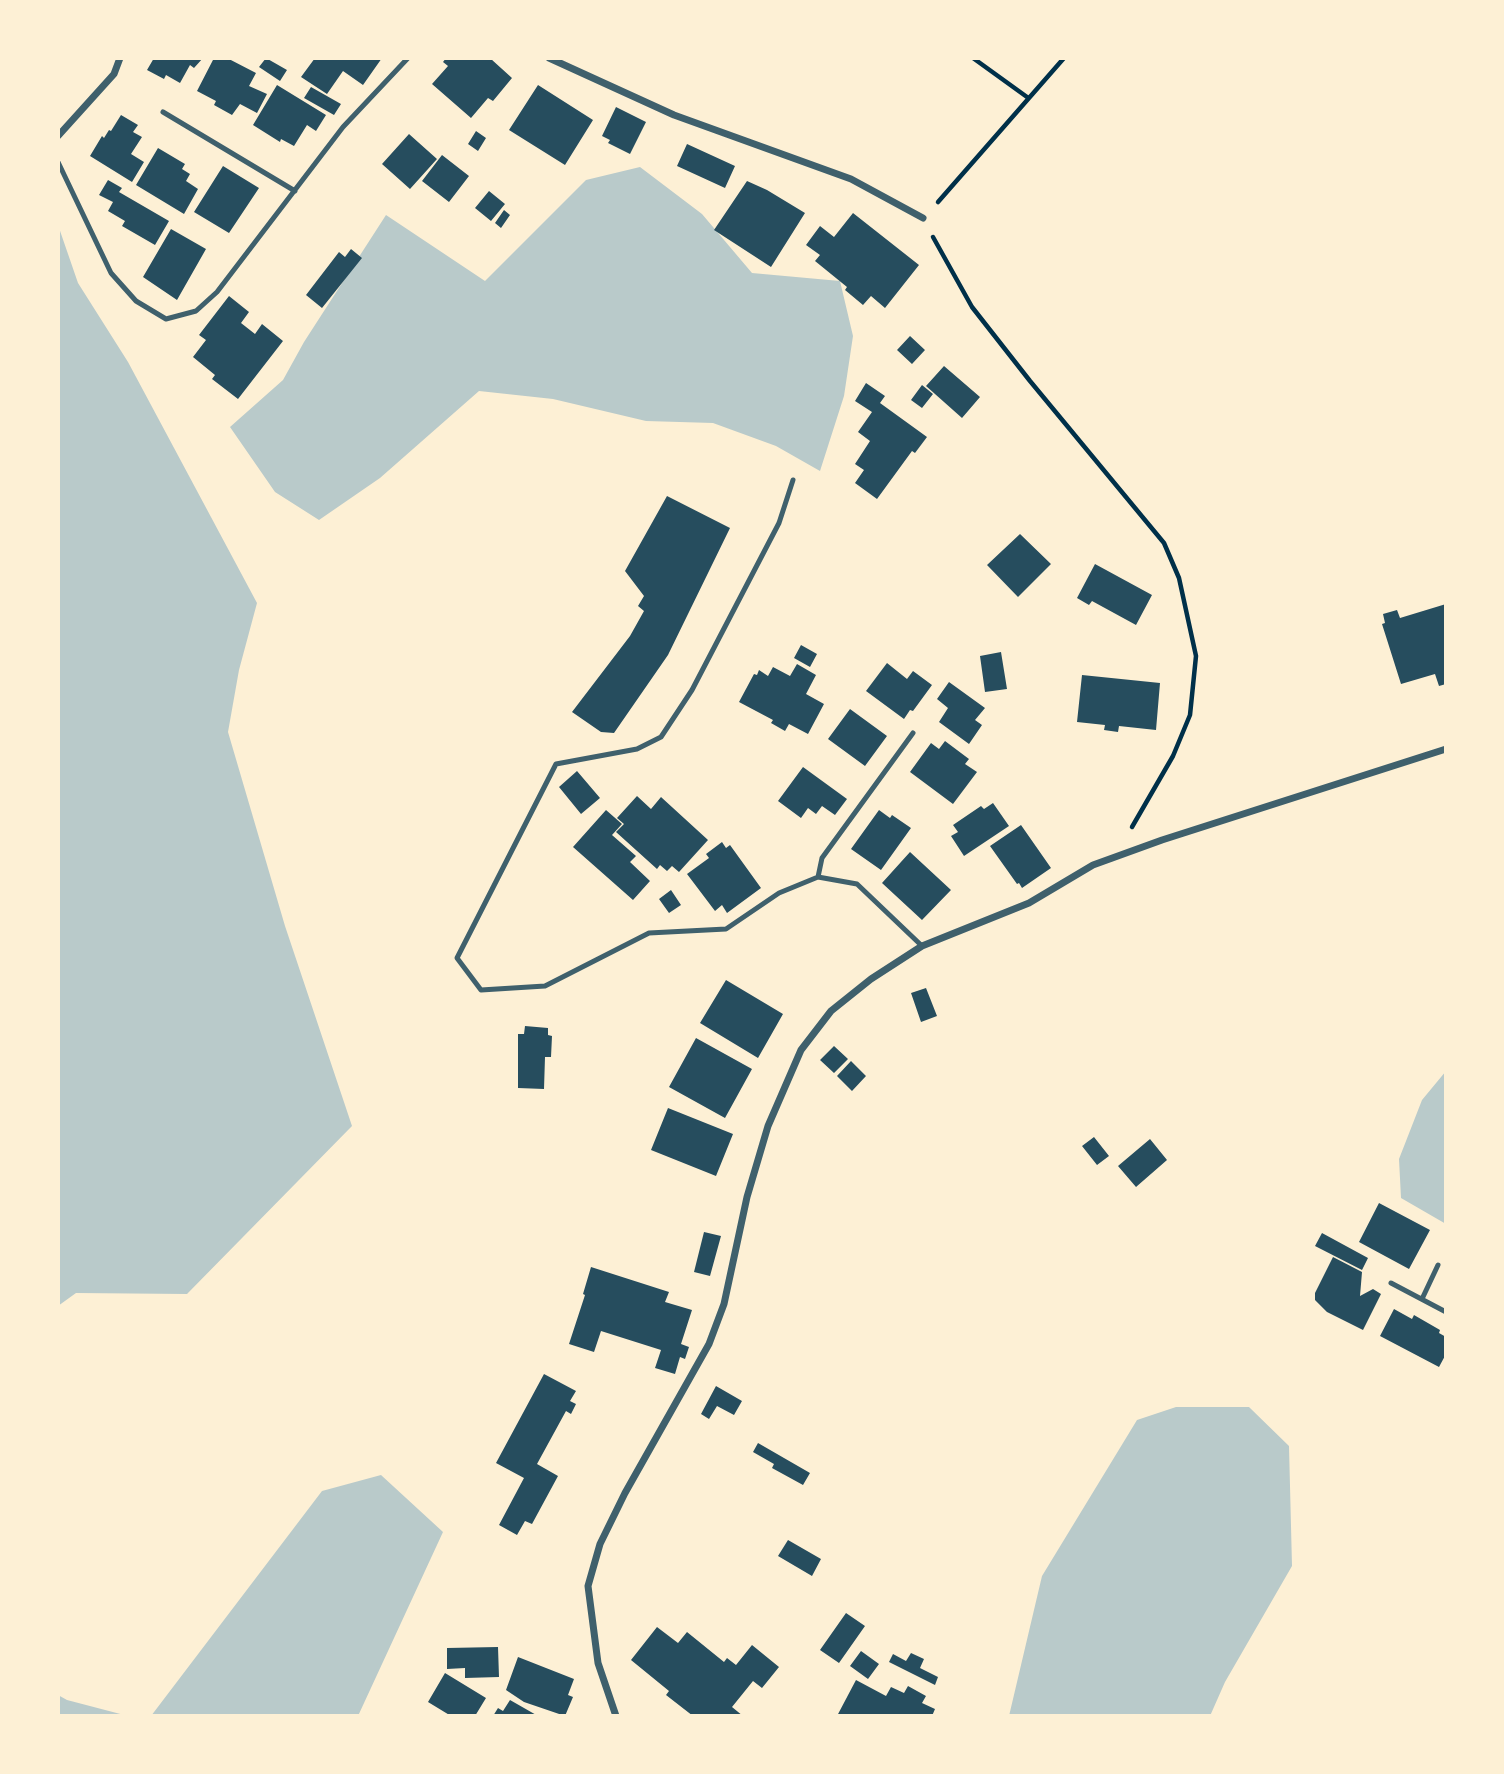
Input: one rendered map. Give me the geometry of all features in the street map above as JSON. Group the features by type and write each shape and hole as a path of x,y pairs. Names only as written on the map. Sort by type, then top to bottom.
{"street":[{"path":"58,135 114,74 120,58"},
{"path":"549,58 674,115 851,179 923,218"},
{"path":"616,1716 598,1663 588,1586 600,1544 625,1493 709,1344 724,1304 747,1197 768,1126 801,1050 831,1011 871,979 922,946 1029,903 1093,865 1161,840 1446,749"}],"lane":[{"path":"58,162 111,273 136,300 166,319 196,311 217,292 343,127 408,58"},
{"path":"163,112 295,191"},
{"path":"793,480 779,523 692,690 661,737 637,749 556,764 457,958 481,990 545,986 649,933 726,929 779,893 818,877 857,884 922,946"},
{"path":"818,877 822,858 913,733"},
{"path":"1422,1299 1438,1265"},
{"path":"1391,1283 1446,1312"}],"path":[{"path":"973,58 1027,97"},
{"path":"1064,58 923,218 972,306 1030,381 1164,543 1179,578 1196,656 1190,715 1173,756 1131,830"}],"shaded area":[{"path":"640,167 702,214 752,273 840,281 853,336 844,396 820,471 776,446 713,423 646,421 553,399 479,391 380,478 319,520 275,492 230,427 283,380 304,342 386,215 485,281 586,180"},
{"path":"58,225 78,283 128,362 257,603 239,670 228,732 285,926 352,1126 187,1294 76,1293 58,1306"},
{"path":"1446,1071 1446,1224 1401,1198 1399,1159 1422,1100"},
{"path":"1176,1407 1249,1407 1289,1446 1292,1566 1225,1682 1210,1716 1009,1716 1042,1576 1137,1420"},
{"path":"381,1475 443,1532 358,1716 151,1716 322,1491"},
{"path":"58,1695 67,1700 128,1716 58,1716"}],"building":[{"path":"154,58 203,58 194,68 190,65 180,83 166,75 164,79 147,70"},
{"path":"214,58 227,58 256,73 249,86 267,94 257,113 240,104 232,115 214,105 216,101 197,91"},
{"path":"266,58 287,70 280,81 259,67"},
{"path":"315,58 382,58 363,85 343,71 327,94 301,77"},
{"path":"446,58 492,58 512,78 493,101 488,98 471,118 432,84 448,66 443,62"},
{"path":"277,85 326,115 316,131 307,125 294,146 281,139 280,142 253,125"},
{"path":"538,85 593,120 565,165 509,130"},
{"path":"311,87 341,104 334,115 304,98"},
{"path":"616,107 646,122 630,154 608,143 610,140 602,136"},
{"path":"121,115 138,125 133,132 142,137 131,154 144,162 132,182 90,156 102,136 104,138 109,130 111,131"},
{"path":"476,131 486,138 478,151 468,144"},
{"path":"409,134 437,159 410,189 382,164"},
{"path":"687,144 735,166 725,188 677,166"},
{"path":"158,148 185,164 182,169 190,174 186,181 198,189 184,214 136,185"},
{"path":"442,155 469,176 449,202 422,181"},
{"path":"223,166 259,188 229,233 194,212"},
{"path":"108,180 122,188 119,192 169,221 155,245 122,226 125,221 108,211 113,202 99,195"},
{"path":"747,181 805,213 771,267 714,230"},
{"path":"489,191 505,204 491,221 475,208"},
{"path":"504,210 510,215 501,228 495,223"},
{"path":"853,213 919,265 885,308 871,296 863,305 845,290 847,287 815,261 820,255 806,245 820,226 834,237"},
{"path":"171,229 206,249 177,300 143,277"},
{"path":"351,249 362,258 322,308 306,295 339,252 345,257"},
{"path":"229,296 249,312 241,323 255,334 262,324 283,341 238,399 212,379 215,375 193,357 206,340 199,335"},
{"path":"910,336 925,350 912,364 897,350"},
{"path":"944,366 980,397 962,418 926,386"},
{"path":"866,383 885,396 880,403 927,437 915,453 912,451 877,499 855,483 864,470 855,464 870,441 858,432 872,412 855,401"},
{"path":"922,385 933,394 922,408 911,400"},
{"path":"667,496 730,528 668,655 614,733 601,732 572,712 630,636 644,611 638,606 644,596 625,571"},
{"path":"1020,534 1051,564 1018,597 987,565"},
{"path":"1095,564 1152,595 1136,625 1092,601 1089,605 1077,598"},
{"path":"1446,604 1446,684 1439,686 1435,674 1401,684 1382,624 1385,623 1383,614 1397,610 1400,618"},
{"path":"801,645 817,654 810,667 794,658"},
{"path":"1001,652 1007,689 985,692 980,656"},
{"path":"887,663 907,679 913,671 932,685 904,719 866,691"},
{"path":"797,664 816,675 806,694 824,704 808,734 789,724 785,731 771,723 773,720 739,702 754,674 757,675 759,670 768,676 773,667 790,676"},
{"path":"1082,675 1160,683 1156,730 1119,726 1118,732 1104,730 1105,725 1077,722"},
{"path":"949,682 985,708 975,720 982,725 969,744 939,722 948,708 937,699"},
{"path":"850,709 887,736 865,766 828,739"},
{"path":"945,741 969,759 965,764 977,772 953,804 910,772 931,743 939,749"},
{"path":"803,767 847,799 835,815 822,806 816,814 808,808 801,818 778,801"},
{"path":"577,771 600,798 581,814 559,787"},
{"path":"637,796 651,809 661,797 708,840 679,872 672,866 667,871 660,865 657,869 616,832 624,824 617,818"},
{"path":"993,803 1009,826 964,856 951,836 958,832 953,825 981,806 984,809"},
{"path":"606,810 622,824 612,835 636,856 630,862 650,881 633,900 573,847"},
{"path":"879,810 911,828 881,870 851,849"},
{"path":"1021,825 1051,868 1022,888 990,846"},
{"path":"722,842 726,848 730,845 761,888 727,913 722,905 715,911 687,874 709,858 706,854"},
{"path":"910,852 951,890 922,920 882,883"},
{"path":"671,890 681,905 669,913 659,899"},
{"path":"726,980 783,1014 758,1058 700,1023"},
{"path":"926,988 937,1016 921,1022 911,993"},
{"path":"525,1026 548,1028 548,1035 552,1036 551,1057 545,1057 544,1089 518,1088 518,1034 524,1034"},
{"path":"696,1038 752,1069 725,1118 669,1087"},
{"path":"834,1046 848,1059 834,1073 820,1060"},
{"path":"851,1061 866,1076 852,1091 837,1076"},
{"path":"668,1108 733,1134 716,1176 651,1150"},
{"path":"1094,1137 1109,1156 1097,1165 1082,1146"},
{"path":"1150,1139 1167,1160 1136,1187 1118,1166"},
{"path":"1379,1203 1430,1230 1409,1269 1359,1242"},
{"path":"704,1232 721,1236 710,1276 694,1272"},
{"path":"1322,1233 1368,1258 1362,1270 1315,1246"},
{"path":"1333,1257 1362,1272 1360,1296 1373,1289 1381,1294 1363,1330 1327,1312 1315,1300 1315,1293"},
{"path":"591,1267 669,1292 665,1302 692,1310 681,1344 689,1347 685,1359 680,1357 675,1374 655,1368 661,1350 601,1331 594,1352 569,1344"},
{"path":"1394,1309 1412,1319 1414,1315 1440,1330 1439,1333 1446,1337 1446,1354 1439,1367 1380,1336"},
{"path":"544,1374 576,1391 570,1401 576,1404 571,1414 566,1411 537,1464 558,1476 532,1524 525,1521 517,1535 499,1525 524,1478 496,1463"},
{"path":"716,1386 742,1401 734,1415 717,1406 709,1419 701,1414"},
{"path":"758,1443 810,1473 803,1485 772,1468 774,1464 753,1452"},
{"path":"788,1540 821,1559 812,1576 778,1556"},
{"path":"846,1613 865,1626 839,1663 820,1650"},
{"path":"657,1627 678,1643 687,1632 724,1662 727,1658 736,1665 752,1645 779,1667 762,1688 753,1681 732,1707 743,1716 693,1716 666,1695 669,1691 631,1660"},
{"path":"498,1647 499,1677 465,1678 465,1668 447,1669 447,1648"},
{"path":"861,1651 879,1664 868,1679 850,1666"},
{"path":"911,1653 924,1659 920,1668 938,1677 935,1685 889,1662 893,1654 906,1661"},
{"path":"518,1657 574,1679 568,1695 573,1697 565,1716 524,1702 506,1690"},
{"path":"445,1673 486,1698 475,1716 451,1716 428,1702"},
{"path":"856,1680 886,1696 891,1687 904,1693 908,1686 926,1696 922,1703 935,1709 932,1716 837,1716"},
{"path":"510,1700 538,1716 493,1716 498,1708 503,1711"}]}
